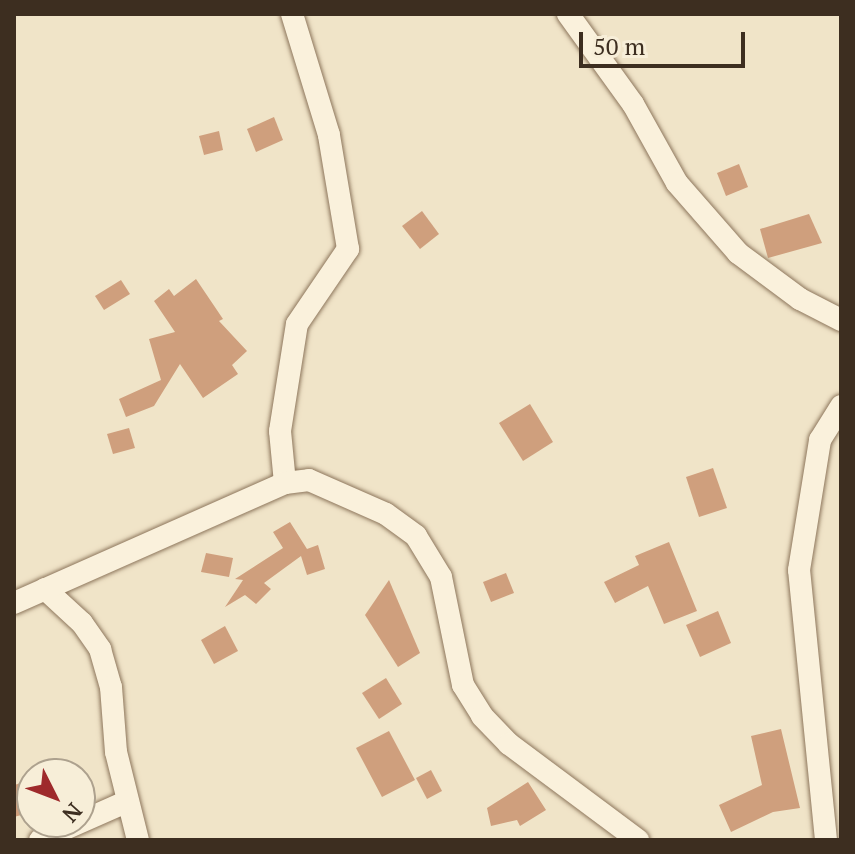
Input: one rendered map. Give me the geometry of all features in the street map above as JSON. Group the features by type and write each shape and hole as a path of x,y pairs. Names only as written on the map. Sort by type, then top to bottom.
{"street":[{"path":"285,483 280,431 297,324 317,287 341,265 348,249 329,135 292,14"},
{"path":"568,14 633,104 677,183 738,253 800,299 841,320"},
{"path":"826,840 799,570 820,440 841,406"},
{"path":"14,603 285,483 309,480 386,514 416,536 441,577 463,685 482,716 509,744 638,840"},
{"path":"45,589 82,623 100,649 111,687 116,752 138,840"},
{"path":"40,840 128,801"}],"building":[{"path":"274,117 283,140 256,152 247,129"},
{"path":"219,131 223,150 204,155 199,136"},
{"path":"739,164 748,187 726,196 717,173"},
{"path":"422,211 439,234 420,249 402,226"},
{"path":"809,214 822,243 768,258 760,229"},
{"path":"196,279 223,319 219,321 247,351 232,365 238,374 203,398 180,364 154,406 126,417 119,399 161,380 149,339 175,332 154,301 169,289 174,296"},
{"path":"121,280 130,294 104,310 95,296"},
{"path":"530,404 553,442 523,461 499,423"},
{"path":"129,428 135,448 113,454 107,434"},
{"path":"713,468 727,508 699,517 686,477"},
{"path":"290,522 307,549 318,545 325,569 307,575 301,556 264,583 271,589 256,604 245,595 225,607 243,580 235,579 283,548 273,532"},
{"path":"669,542 697,611 664,624 648,586 615,603 604,582 639,565 635,556"},
{"path":"206,553 233,558 229,577 201,572"},
{"path":"506,573 514,593 491,602 483,582"},
{"path":"389,580 420,653 398,667 365,615"},
{"path":"718,611 731,643 700,657 686,625"},
{"path":"225,626 238,651 214,664 201,640"},
{"path":"386,678 402,704 379,719 362,693"},
{"path":"781,729 800,808 773,812 731,832 719,805 762,785 751,736"},
{"path":"389,731 415,780 382,797 356,748"},
{"path":"431,770 442,791 427,799 416,778"},
{"path":"528,782 546,810 520,826 517,820 491,826 487,808"},
{"path":"16,784 14,817 14,785"}]}
